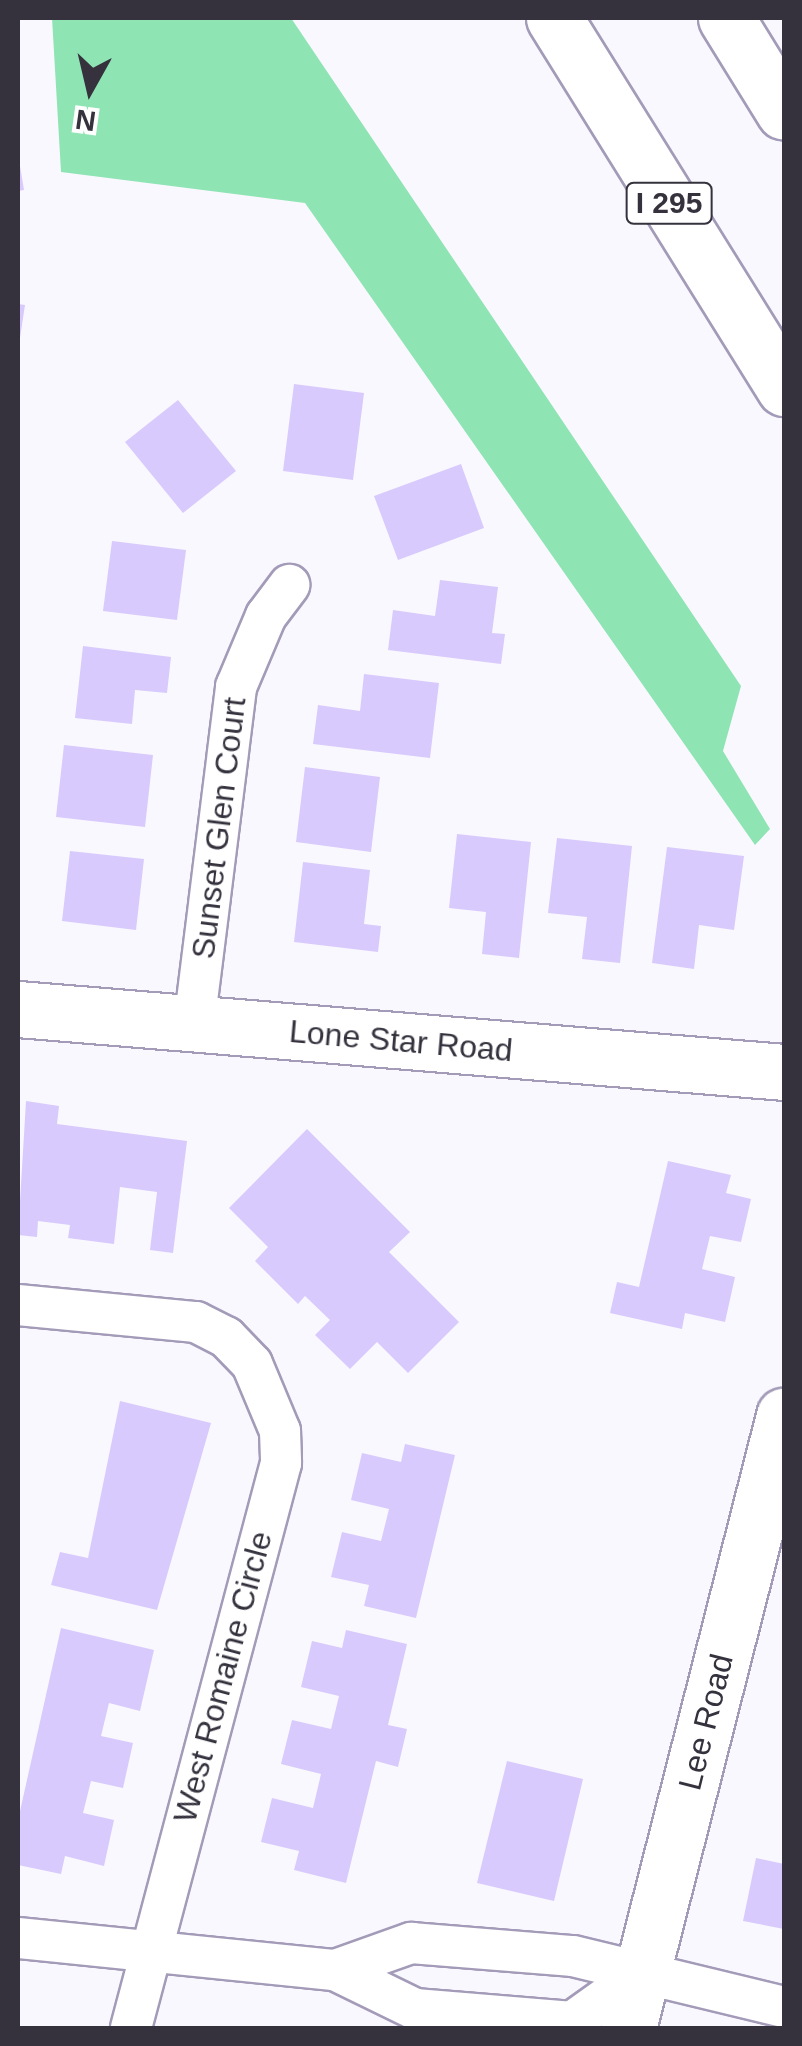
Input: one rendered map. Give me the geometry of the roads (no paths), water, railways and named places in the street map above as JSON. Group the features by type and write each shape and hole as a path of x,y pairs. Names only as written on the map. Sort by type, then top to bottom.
{"main road":[{"name":"I 295","path":"554,18 784,388"},
{"path":"726,18 784,112"},
{"name":"Lone Star Road","path":"18,1009 784,1072"},
{"name":"Lee Road","path":"628,2028 784,1416"}],"street":[{"name":"Sunset Glen Court","path":"194,1025 236,686 266,616 289,584"},
{"name":"West Romaine Circle","path":"18,1305 196,1322 226,1338 252,1364 272,1405 281,1462 131,2028"},
{"path":"18,1938 335,1970 414,2009 572,2022 642,1972"},
{"path":"335,1970 411,1943 572,1956 784,2006"}]}
